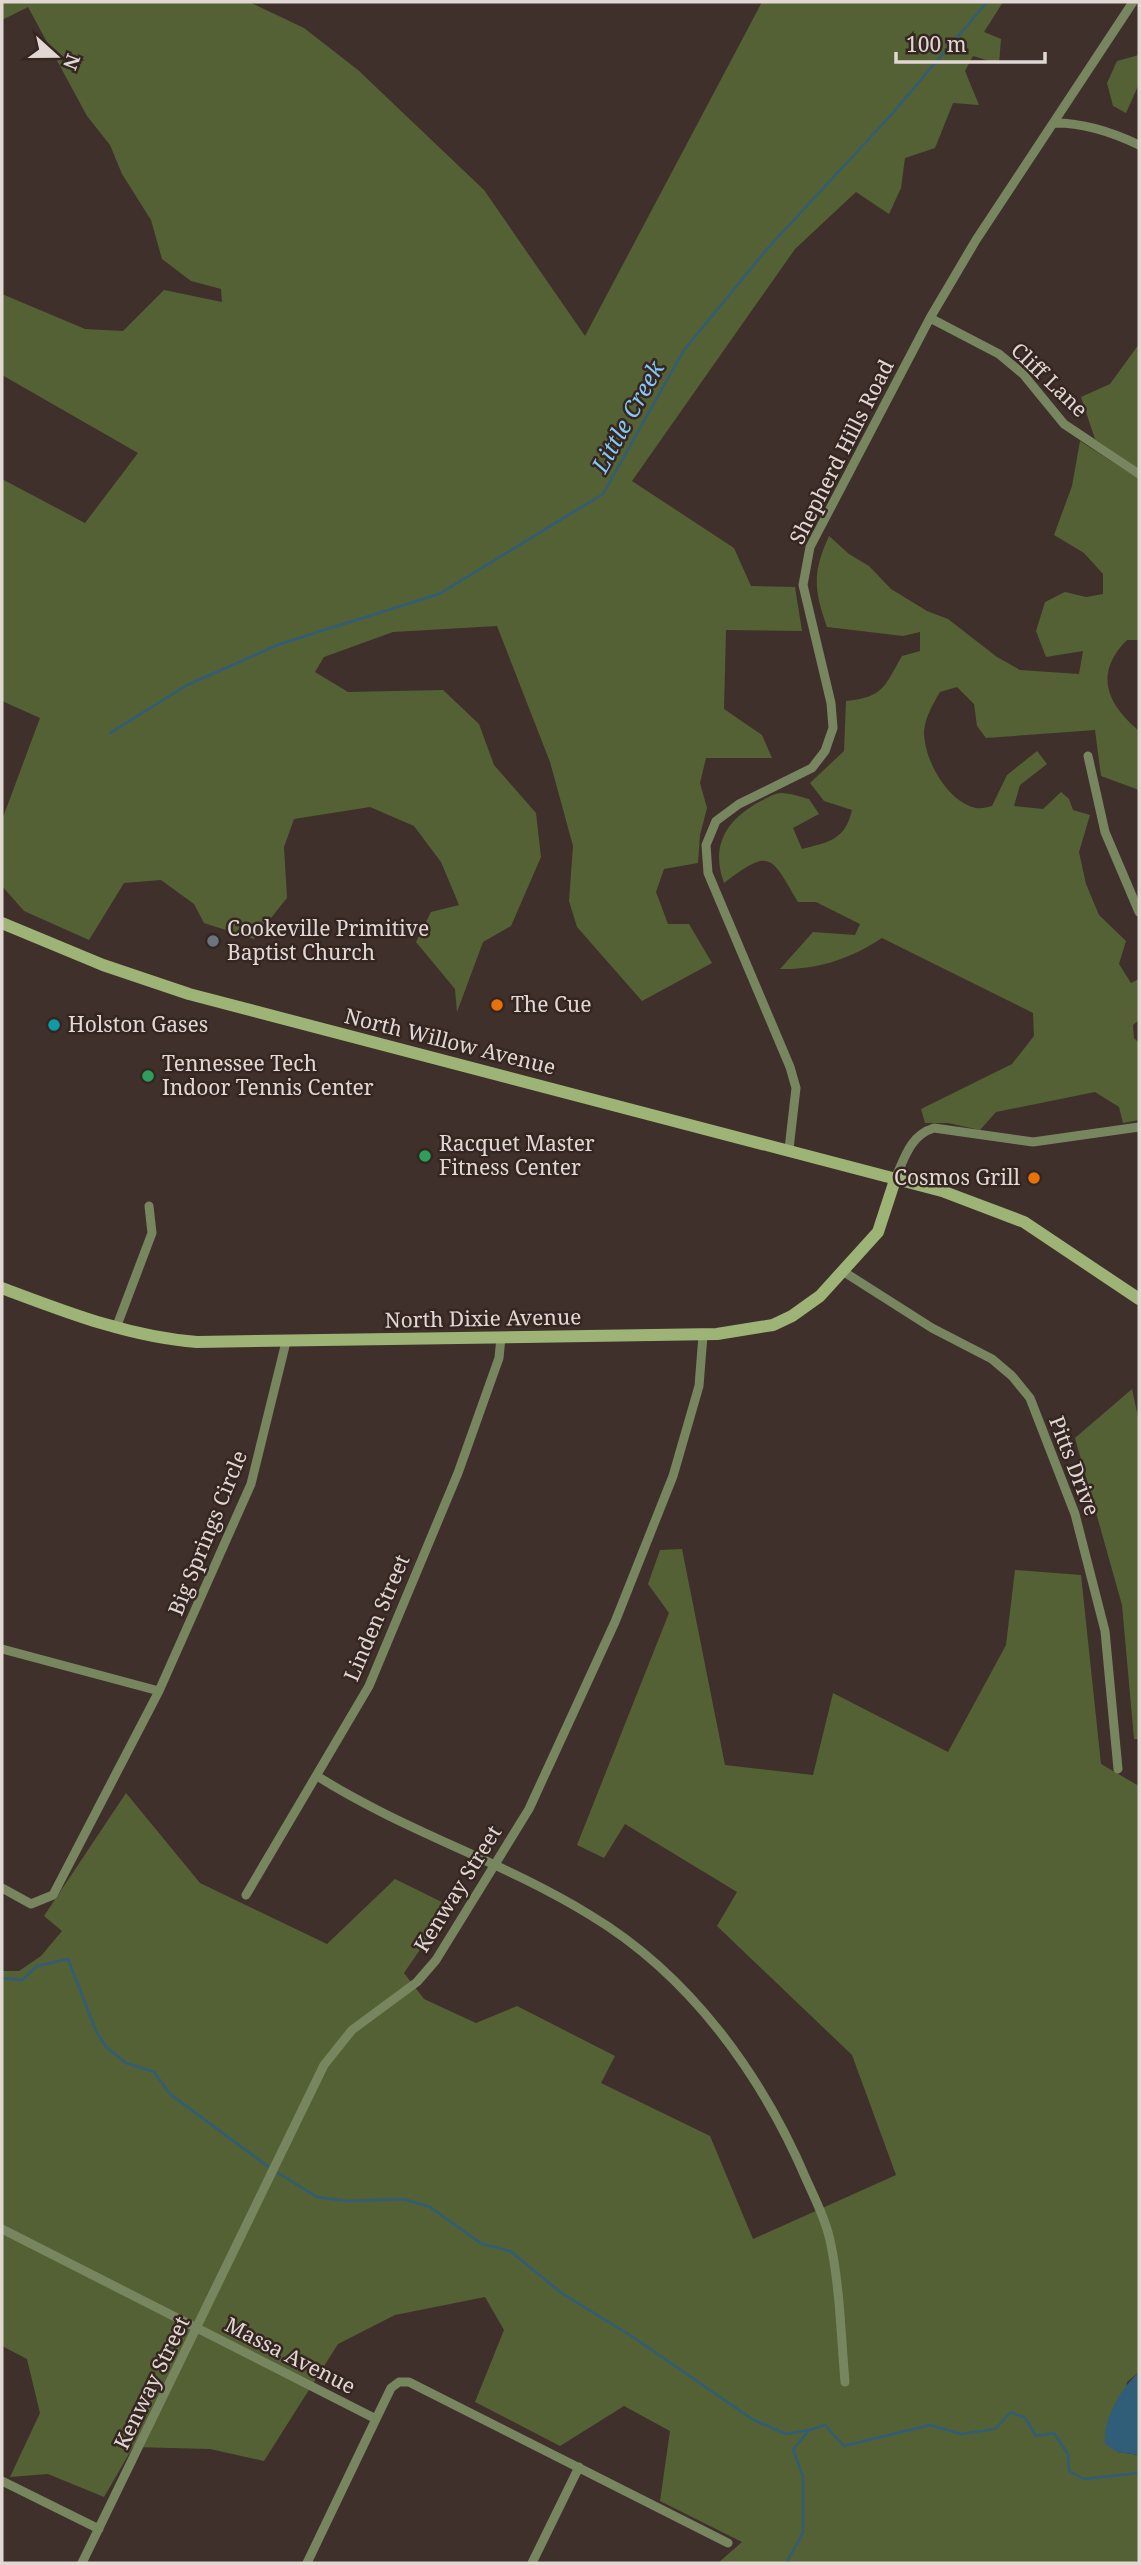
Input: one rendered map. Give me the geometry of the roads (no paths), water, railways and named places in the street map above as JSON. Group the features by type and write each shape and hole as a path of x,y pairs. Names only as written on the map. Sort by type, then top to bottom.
{"main road":[{"name":"North Willow Avenue","path":"2,923 103,965 189,994 896,1177 993,1208 1024,1222 1139,1299"},
{"name":"North Dixie Avenue","path":"2,1288 116,1328 161,1339 286,1342 703,1335 752,1329 783,1320 820,1296 844,1272 878,1232 896,1177"}],"street":[{"name":"Shepherd Hills Road","path":"789,1149 796,1088 793,1077 708,873 705,845 716,821 739,804 812,768 825,751 833,728 831,703 803,585 810,547 930,318 975,240 1133,2"},
{"path":"1055,123 1074,123 1115,134 1139,145"},
{"name":"Cliff Lane","path":"930,318 999,354 1023,373 1064,424 1139,474"},
{"path":"1088,756 1105,832 1139,912"},
{"path":"896,1177 910,1145 922,1132 934,1128 1033,1142 1139,1126"},
{"path":"116,1328 152,1233 149,1206"},
{"name":"Pitts Drive","path":"844,1272 932,1328 992,1359 1012,1376 1030,1398 1075,1514 1105,1631 1118,1769"},
{"name":"Kenway Street","path":"82,2563 324,2065 352,2030 417,1982 436,1960 496,1864 553,1759 615,1622 673,1476 699,1386 703,1335"},
{"name":"Linden Street","path":"246,1895 369,1686 458,1473 499,1358 502,1337"},
{"name":"Big Springs Circle","path":"2,1888 31,1904 54,1895 159,1691 251,1485 286,1342"},
{"path":"2,1649 159,1691"},
{"path":"317,1776 358,1802 496,1864 591,1915 657,1964 701,2010 756,2081 785,2131 831,2244 845,2382"},
{"name":"Massa Avenue","path":"2,2229 376,2419"},
{"path":"307,2563 391,2388 399,2382 409,2382 728,2543"},
{"path":"532,2563 579,2467"},
{"path":"2,2480 99,2529"}],"water":[{"path":"1139,2372 1139,2455 1117,2452 1105,2444 1105,2435 1114,2405"}],"waterway":[{"name":"Little Creek","path":"110,733 187,685 280,644 439,594 603,494 684,350 767,249 891,115 987,2"},
{"path":"2,1978 22,1980 37,1966 68,1959 96,2031 106,2047 126,2063 154,2072 170,2094 270,2168"},
{"path":"275,2171 317,2197 348,2201 404,2199 430,2207 482,2244 510,2251 563,2294 633,2337 752,2419 786,2434 809,2430"},
{"path":"786,2563 803,2533 803,2476 793,2450 809,2430 825,2425 844,2446 930,2425 961,2434 995,2429 1011,2412 1025,2418 1036,2436 1054,2433 1068,2454 1069,2471 1084,2479 1139,2473"}],"place":[{"name":"Cookeville Primitive Baptist Church","path":"213,941"},
{"name":"The Cue","path":"497,1005"},
{"name":"Holston Gases","path":"54,1025"},
{"name":"Tennessee Tech Indoor Tennis Center","path":"148,1076"},
{"name":"Racquet Master Fitness Center","path":"425,1156"},
{"name":"Cosmos Grill","path":"1034,1178"}]}
